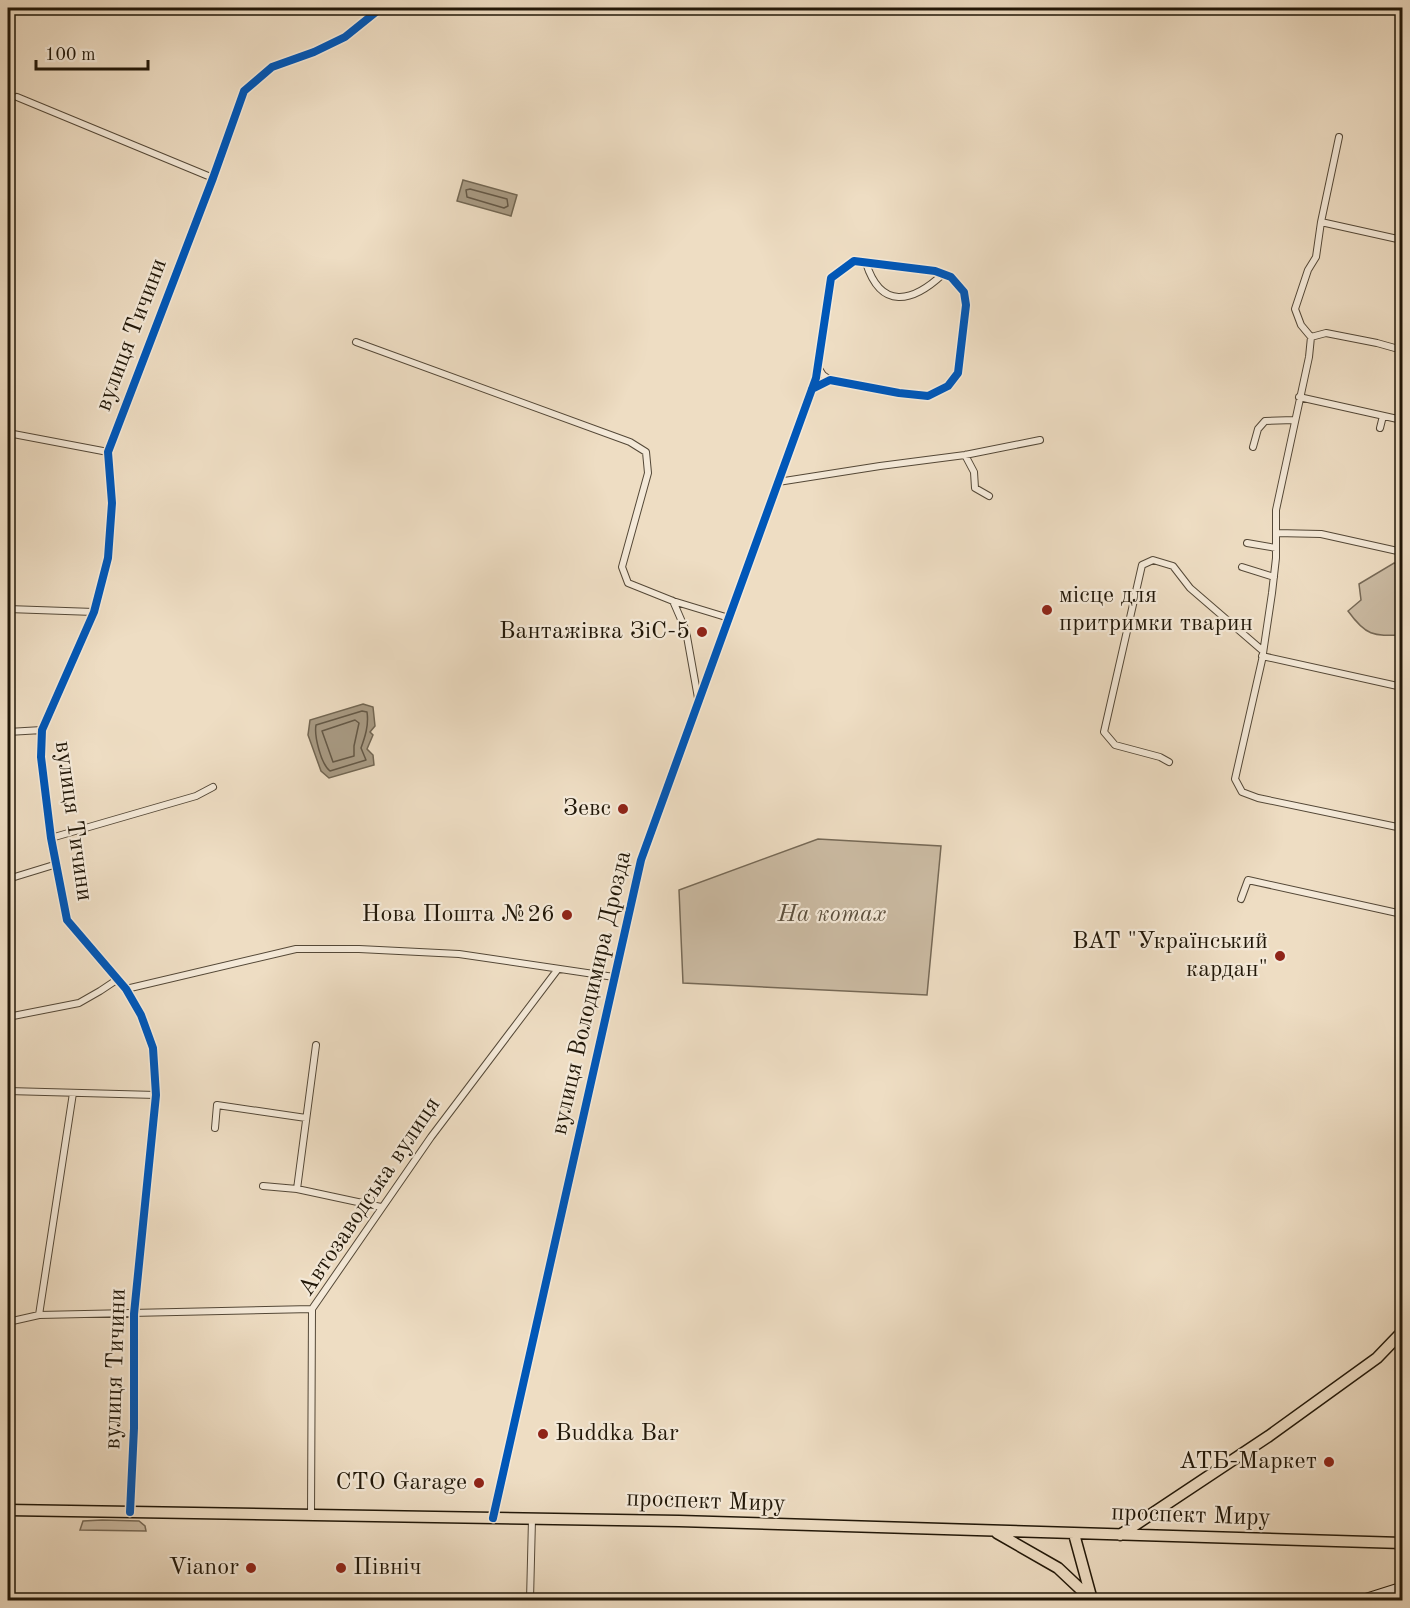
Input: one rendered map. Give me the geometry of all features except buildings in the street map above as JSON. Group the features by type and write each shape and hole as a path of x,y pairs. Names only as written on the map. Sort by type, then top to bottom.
{"main road":[{"path":"1120,1535 1269,1436 1377,1358 1402,1332"},
{"name":"проспект Миру","path":"8,1510 679,1521 1402,1543"},
{"path":"994,1531 1058,1568 1092,1600"},
{"path":"1074,1534 1092,1600"},
{"path":"1361,1600 1402,1587"}],"street":[{"name":"вулиця Тичини","path":"130,1512 134,1428 134,1314 156,1095 153,1048 141,1015 126,989 68,920 51,838 41,758 42,730 94,612 108,558 112,503 108,452 244,91 272,67 314,52 345,37 381,8"},
{"path":"17,97 213,178"},
{"path":"1311,337 1301,325 1295,309 1308,270 1316,257 1339,137"},
{"path":"1322,222 1402,240"},
{"name":"вулиця Володимира Дрозда","path":"493,1518 641,860 812,389 818,367 831,278 854,261 943,274"},
{"path":"818,367 830,380 928,396 948,386 958,373 966,305 964,292 951,278 943,274 928,288 912,296 897,297 886,293 875,284 866,263"},
{"path":"1311,337 1326,333 1402,350"},
{"path":"1311,337 1276,510 1274,577 1263,654 1235,779 1242,792 1258,798 1402,828"},
{"path":"356,342 630,442 646,452 648,473 622,567 628,583 672,601 729,618"},
{"path":"812,389 830,380"},
{"path":"1299,397 1328,407 1402,420"},
{"path":"1347,417 1348,409"},
{"path":"1380,428 1383,416"},
{"path":"1253,447 1258,429 1265,421 1294,420"},
{"path":"8,433 108,452"},
{"path":"778,482 965,455 1040,440"},
{"path":"965,455 974,472 975,488 989,496"},
{"path":"1276,533 1321,534 1402,552"},
{"path":"1247,543 1276,548"},
{"path":"1169,762 1160,757 1115,745 1104,732 1143,565 1153,560 1173,566 1190,588 1263,654 1402,687"},
{"path":"1242,567 1274,577"},
{"path":"672,601 686,631 699,701"},
{"path":"8,609 94,612"},
{"path":"8,732 42,730"},
{"path":"51,838 196,796 213,787"},
{"path":"8,879 57,864"},
{"path":"1241,899 1248,880 1402,914"},
{"path":"126,989 296,949 359,949 459,954 614,977"},
{"name":"Автозаводська вулиця","path":"311,1515 312,1309 431,1137 558,969"},
{"path":"8,1017 79,1003 118,979"},
{"path":"297,1189 316,1045"},
{"path":"8,1091 156,1095"},
{"path":"39,1315 73,1093"},
{"path":"215,1128 217,1105 306,1118"},
{"path":"263,1186 297,1189 381,1207"},
{"path":"8,1322 39,1315 312,1309"},
{"path":"530,1600 532,1519"}],"green space":[{"path":"1394,563 1402,565 1402,635 1371,633 1365,630 1348,611 1361,600 1359,584"},
{"name":"На котах","path":"818,839 941,846 927,995 683,983 679,890"},
{"path":"83,1521 139,1521 145,1526 146,1531 80,1530"}],"water":[{"path":"463,180 517,195 511,216 457,201"},
{"path":"363,704 373,707 375,726 370,732 373,735 367,749 373,755 374,765 329,778 321,771 308,735 310,720"}],"cycle path":[{"path":"130,1512 134,1428 134,1314 156,1095 153,1048 141,1015 126,989 67,920 51,838 41,757 42,730 94,612 108,558 112,503 108,452 244,91 272,67 314,52 345,37 381,8"},
{"path":"493,1518 641,860 812,389 816,378 831,278 854,261 935,271 951,277 964,292 966,305 958,373 948,386 928,396 830,380 812,389"}],"place":[{"name":"місце для притримки тварин","path":"1047,610"},
{"name":"Вантажівка ЗіС-5","path":"702,632"},
{"name":"Зевс","path":"623,809"},
{"name":"Нова Пошта №26","path":"567,915"},
{"name":"ВАТ \"Український кардан\"","path":"1280,956"},
{"name":"Buddka Bar","path":"543,1434"},
{"name":"АТБ-Маркет","path":"1329,1462"},
{"name":"СТО Garage","path":"479,1483"},
{"name":"Vianor","path":"251,1568"},
{"name":"Північ","path":"341,1568"}]}
